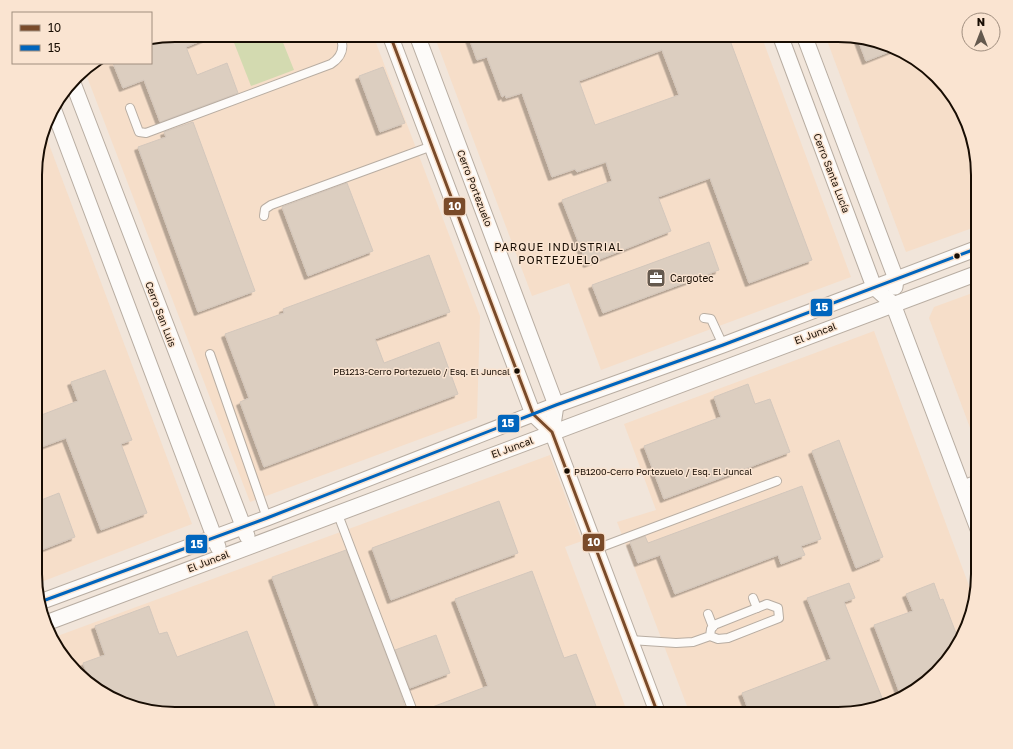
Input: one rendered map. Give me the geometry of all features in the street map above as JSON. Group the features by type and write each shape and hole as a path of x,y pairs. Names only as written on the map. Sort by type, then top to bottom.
{"street":[{"name":"Cerro Portezuelo","path":"393,42 533,414 552,432 655,707"},
{"name":"Cerro Portezuelo","path":"420,42 556,405 552,432"},
{"name":"Cerro Santa Lucía","path":"783,42 874,287 893,304"},
{"name":"Cerro Santa Lucía","path":"807,42 896,279 893,304 971,511"},
{"name":"Cerro San Luis","path":"75,87 250,545"},
{"path":"56,116 222,556"},
{"name":"El Juncal","path":"45,600 268,518 556,405 722,345 971,251"},
{"name":"El Juncal","path":"50,620 971,275"}],"lane":[{"path":"130,108 139,132 146,133 331,64 336,61 342,51 342,42"},
{"path":"264,216 265,209 271,205 432,146"},
{"path":"704,318 711,319 715,325 722,345"},
{"path":"210,354 268,518"},
{"path":"596,549 777,481"},
{"path":"961,485 971,481"},
{"path":"337,512 411,707"},
{"path":"753,598 757,608"},
{"path":"630,640 676,643 693,642 710,636 718,639 728,638 779,618 778,608 767,604 713,627"},
{"path":"708,614 713,627 710,636"}],"shaded area":[{"path":"376,42 480,316 477,418 250,502 86,76 102,64 152,64 152,44 158,43"},
{"path":"437,42 764,42 851,277 601,370 569,283 532,296"},
{"path":"828,42 847,42 881,49 897,56 919,69 944,94 957,116 964,132 971,166 971,229 906,252"},
{"path":"47,140 192,524 42,582 42,175 43,158"},
{"path":"971,294 971,430 929,318 934,307"},
{"path":"874,331 970,588 964,617 957,633 944,655 919,680 904,689 881,700 855,706 687,707 617,522 656,510 624,424"},
{"path":"550,455 582,541 565,547 625,707 166,707 132,700 108,689 94,680 75,662 64,648 58,636"}],"green space":[{"path":"234,42 283,42 294,70 251,86"}],"building":[{"path":"175,42 198,42 186,47 197,75 227,63 238,93 160,122 144,80 123,88 113,64 152,64 152,44"},
{"path":"470,42 731,42 812,260 749,283 710,178 658,197 671,231 587,264 562,200 612,181 606,162 577,172 575,169 552,177 522,93 506,98 505,95 502,97 487,57 477,60","holes":["662,50 679,95 595,125 579,81"]},
{"path":"860,44 888,52 866,61"},
{"path":"383,67 405,123 380,132 359,76"},
{"path":"193,122 255,291 198,312 138,147 166,137 164,132"},
{"path":"347,183 373,251 308,276 282,207"},
{"name":"Cargotec","path":"709,242 719,270 603,313 592,285"},
{"path":"429,255 450,312 375,339 384,363 439,342 458,394 264,467 240,402 249,398 225,334 284,313 283,309"},
{"path":"105,370 132,440 121,444 147,513 101,530 66,438 42,447 42,415 78,401 71,382"},
{"path":"748,384 755,404 770,399 790,452 664,499 644,446 721,417 714,397"},
{"path":"839,440 883,557 856,568 812,451"},
{"path":"802,486 821,539 801,546 805,555 781,564 778,555 675,594 660,555 638,563 630,542 645,536 648,543"},
{"path":"59,493 75,537 42,550 42,500"},
{"path":"499,501 518,553 391,600 372,548"},
{"path":"346,550 405,707 319,707 272,577"},
{"path":"532,571 564,658 576,654 596,707 432,707 488,686 455,599"},
{"path":"849,583 855,598 844,602 883,699 855,706 838,707 747,707 742,693 831,659 807,598"},
{"path":"934,583 940,600 943,599 956,634 944,655 932,668 919,680 899,691 874,625 913,611 906,594"},
{"path":"149,606 159,634 167,632 177,657 247,631 275,707 166,707 132,700 116,693 94,680 87,674 83,663 105,655 95,626"},
{"path":"436,635 450,673 410,688 395,650"}],"transit line":[{"name":"10","path":"393,42 533,414 552,432 655,707"},
{"name":"15","path":"45,600 267,518 556,405 723,345 971,251"}],"place":[{"name":"Cargotec","path":"656,278"},
{"name":"PB1213-Cerro Portezuelo / Esq. El Juncal","path":"517,371"},
{"name":"PB1200-Cerro Portezuelo / Esq. El Juncal","path":"567,471"}],"district":[{"name":"PARQUE INDUSTRIAL PORTEZUELO","path":"559,252"}]}
